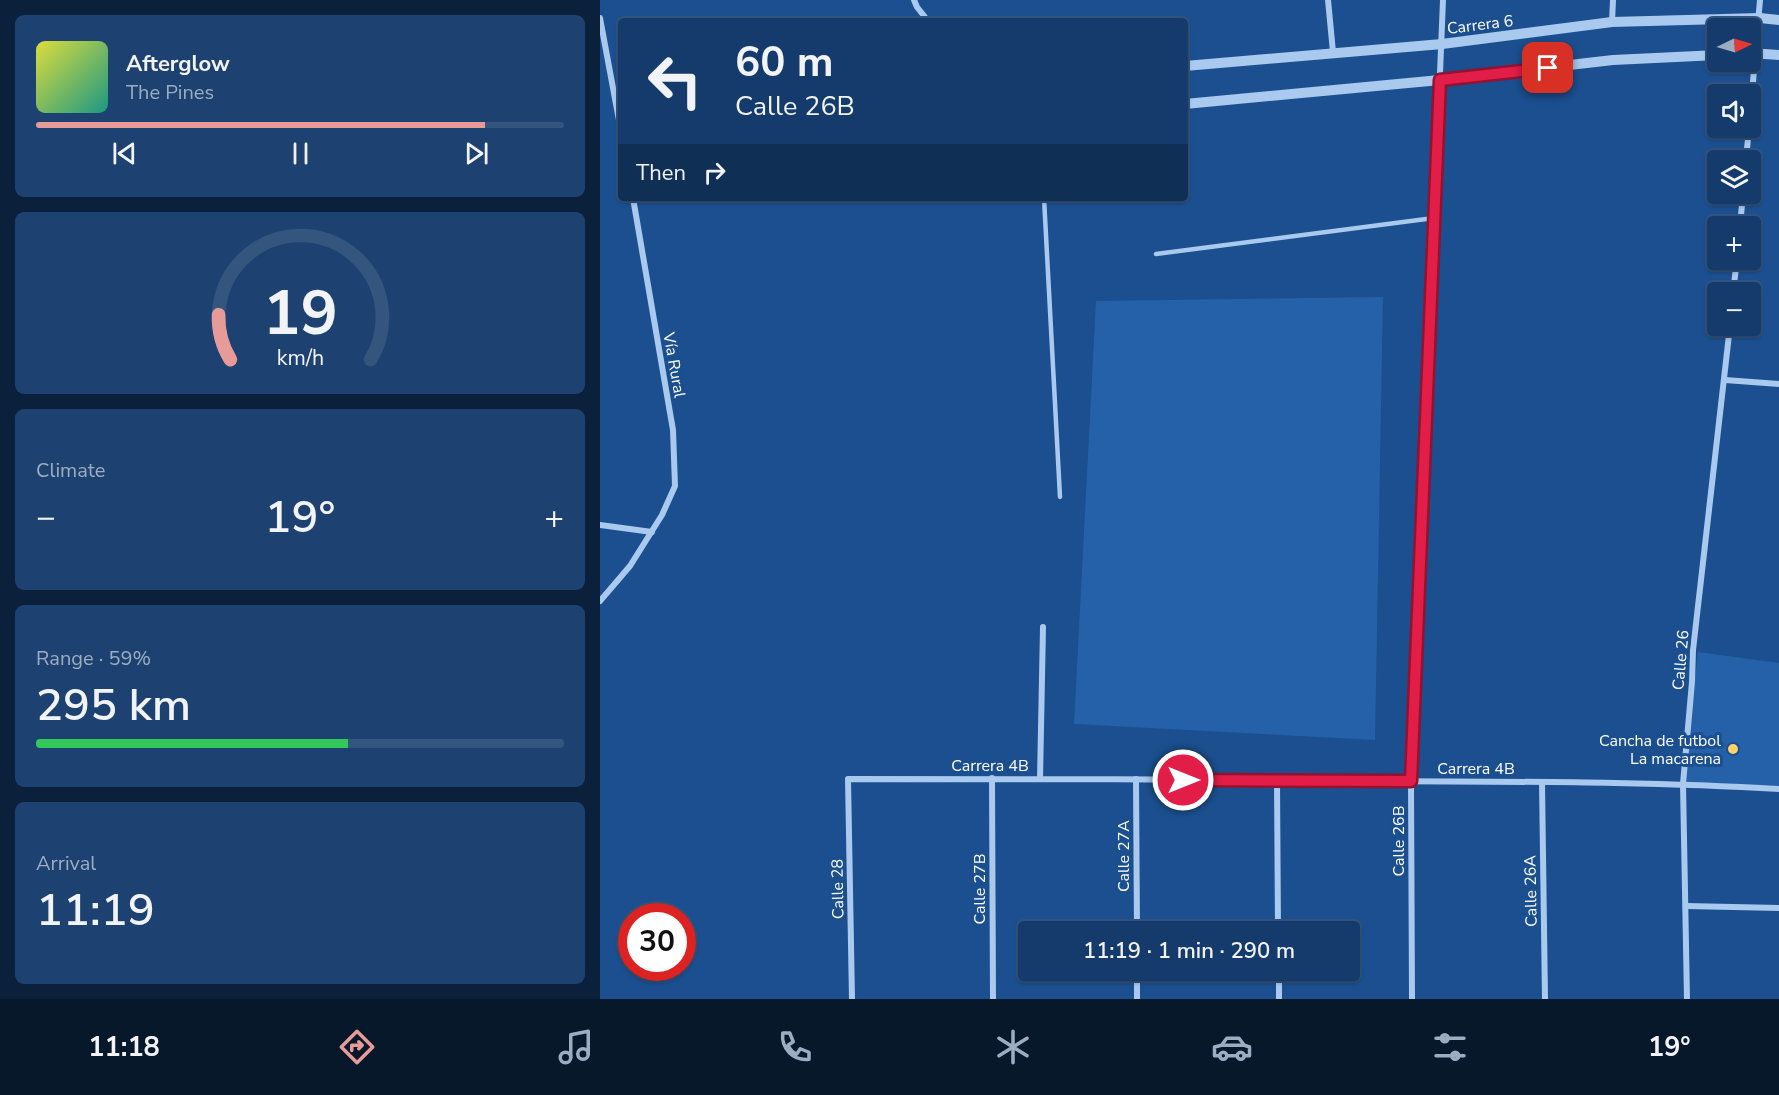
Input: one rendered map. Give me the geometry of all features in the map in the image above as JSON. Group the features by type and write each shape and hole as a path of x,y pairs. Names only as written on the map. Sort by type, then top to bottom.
{"street":[{"path":"914,0 925,18"},
{"path":"1328,0 1333,52"},
{"name":"Calle 26B","path":"1412,999 1411,781 1443,0"},
{"path":"1612,22 1613,0"},
{"path":"1760,0 1760,18"},
{"path":"600,18 618,115"},
{"name":"Carrera 6","path":"1761,18 1779,20"},
{"name":"Carrera 6","path":"1188,66 1442,44 1612,22 1707,19"},
{"path":"1761,54 1779,55"},
{"path":"1188,104 1440,80 1614,60 1707,56"},
{"name":"Vía Rural","path":"600,602 630,566 652,532 675,486 673,430 634,201"},
{"name":"Calle 26","path":"1687,999 1683,783 1693,650 1729,336"},
{"path":"1725,380 1779,384"},
{"path":"600,525 652,532"},
{"path":"1040,779 1043,627"},
{"name":"Calle 27B","path":"992,778 993,999"},
{"name":"Carrera 4B","path":"848,779 1683,783 1779,789"},
{"name":"Calle 28","path":"848,779 852,999"},
{"name":"Calle 27A","path":"1136,779 1137,921"},
{"path":"1277,780 1278,921"},
{"name":"Calle 26A","path":"1542,782 1545,999"},
{"path":"1686,906 1779,908"},
{"path":"1137,981 1137,999"},
{"path":"1279,981 1279,999"}],"lane":[{"path":"1044,201 1060,497"},
{"path":"1156,254 1434,218"}],"shaded area":[{"path":"1383,297 1375,740 1074,724 1096,301"},
{"name":"Cancha de futbol La macarena","path":"1698,652 1779,663 1779,786 1684,782"}],"place":[{"name":"Cancha de futbol La macarena","path":"1733,749"}],"route":[{"path":"1183,780 1411,781 1440,80 1548,68"}]}
